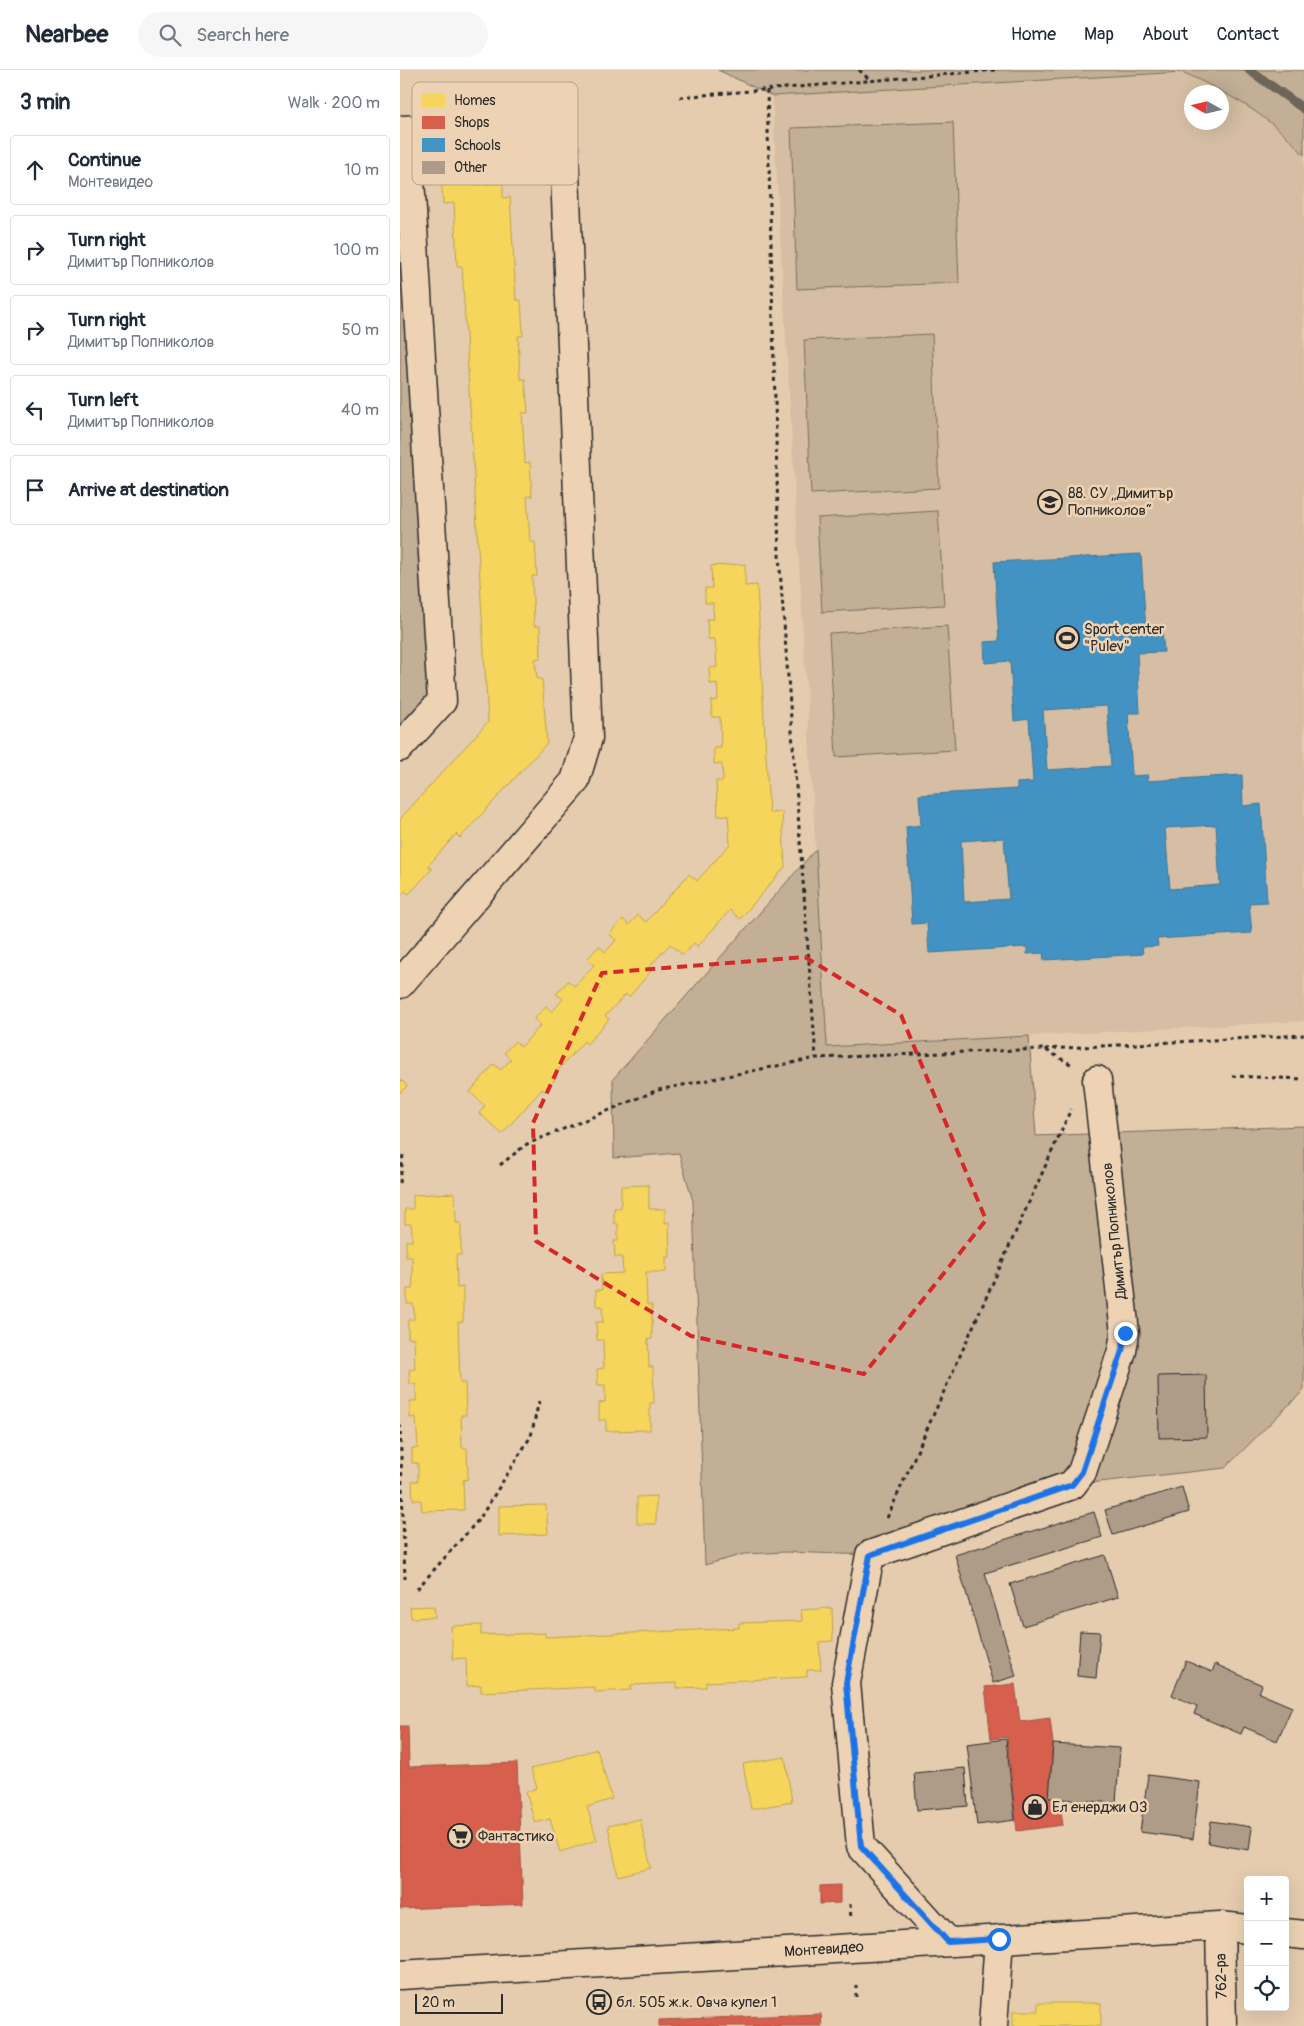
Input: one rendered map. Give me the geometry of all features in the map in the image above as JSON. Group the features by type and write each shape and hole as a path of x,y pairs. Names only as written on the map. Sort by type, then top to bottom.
{"street":[{"path":"400,747 442,701 403,130"},
{"path":"400,984 576,780 588,738 565,185"},
{"name":"Димитър Попниколов","path":"870,1555 1072,1485 1082,1472 1122,1351 1125,1333 1097,1080"},
{"path":"870,1555 846,1683 861,1846 948,1942"},
{"name":"Монтевидео","path":"400,1975 1220,1926 1244,1929"},
{"name":"762-ра","path":"1220,1926 1222,2026"},
{"path":"1289,1933 1304,1935"},
{"path":"994,2026 999,1939"}],"path":[{"path":"859,70 871,81"},
{"path":"680,97 996,70"},
{"path":"767,90 779,556 816,1058"},
{"path":"500,1164 527,1144 658,1090 816,1058 1044,1049 1304,1035"},
{"path":"870,1555 1069,1111 1097,1080 1044,1049"},
{"path":"1232,1076 1304,1080"},
{"path":"400,1182 403,1154"},
{"path":"417,1589 480,1518 531,1436 539,1401"},
{"path":"400,1424 404,1579"},
{"path":"850,1904 851,1919"},
{"path":"856,1985 856,1997"}],"highlighted area":[{"path":"805,957 901,1015 986,1220 864,1374 691,1336 536,1241 533,1123 602,973"}],"shaded area":[{"path":"718,70 1304,70 1304,155 1263,117 1229,95 1229,85 1210,85 1182,72 772,96"},
{"name":"88. СУ „Димитър Попниколов“","path":"1182,72 1211,85 1184,85 1184,130 1229,130 1229,95 1246,105 1275,127 1304,155 1304,1021 827,1047 772,96"},
{"path":"953,122 959,283 797,289 791,128"},
{"path":"400,130 442,701 400,747"},
{"path":"932,334 939,488 811,494 804,340"},
{"path":"938,511 944,605 822,612 817,518"},
{"path":"947,626 955,750 836,757 829,633"},
{"path":"816,849 827,1047 1029,1036 1036,1136 1304,1126 1304,1390 1225,1468 1072,1485 870,1555 786,1552 744,1554 705,1565 693,1201 679,1153 614,1158 613,1079"}],"building: Homes":[{"path":"442,185 503,185 503,198 510,197 516,300 521,300 523,336 518,336 520,379 525,379 528,413 522,413 525,463 530,462 532,496 527,496 530,542 535,542 537,576 532,576 534,626 540,626 541,658 535,659 537,679 542,679 547,743 460,838 456,834 428,866 432,869 409,894 405,891 400,896 400,819 488,722 462,266 457,266 454,203 443,204"},
{"path":"745,564 745,586 757,585 769,813 782,812 785,867 740,919 730,910 698,946 694,943 683,955 670,944 649,967 652,970 629,997 626,994 605,1016 609,1019 587,1044 584,1041 554,1075 557,1077 545,1091 542,1089 502,1134 479,1113 485,1106 470,1092 494,1064 501,1070 511,1059 504,1053 515,1041 521,1047 541,1025 534,1019 546,1006 552,1012 563,999 556,994 568,981 575,986 594,965 587,959 599,946 605,952 611,946 616,940 609,934 623,919 629,925 638,915 646,922 689,874 697,881 730,844 728,815 718,816 716,781 723,781 722,764 714,764 714,748 721,748 720,717 712,717 711,701 718,700 717,683 710,684 709,668 717,667 715,639 708,639 707,619 714,619 713,603 705,603 705,588 712,588 711,566"},
{"path":"400,1079 407,1086 400,1093"},
{"path":"649,1185 649,1209 665,1209 665,1223 669,1222 670,1257 666,1257 666,1272 646,1272 647,1305 652,1305 652,1339 648,1339 649,1367 653,1367 654,1403 650,1403 650,1430 606,1431 606,1420 599,1420 599,1403 605,1402 605,1385 598,1385 597,1369 604,1368 603,1340 597,1340 596,1322 603,1322 602,1306 596,1306 596,1290 602,1290 601,1274 623,1273 622,1257 615,1257 614,1241 618,1241 618,1224 614,1223 614,1208 621,1208 621,1186"},
{"path":"455,1193 456,1223 461,1223 461,1255 456,1255 457,1288 463,1287 463,1322 458,1322 460,1383 465,1383 466,1415 461,1415 462,1448 467,1448 468,1479 463,1480 464,1510 422,1511 421,1500 413,1500 412,1481 418,1481 418,1463 412,1463 412,1448 418,1448 416,1417 410,1418 410,1401 416,1401 416,1384 410,1384 409,1370 415,1369 414,1338 408,1338 408,1320 414,1319 414,1311 413,1304 407,1304 407,1289 413,1289 412,1257 406,1257 406,1241 412,1241 412,1231 411,1224 405,1224 405,1209 413,1209 413,1195"},
{"path":"656,1496 656,1524 637,1524 637,1497"},
{"path":"546,1505 548,1534 499,1536 499,1506"},
{"path":"434,1606 435,1617 411,1618 410,1607"},
{"path":"832,1608 833,1641 819,1642 821,1670 807,1670 807,1677 706,1682 706,1687 677,1688 677,1683 631,1685 631,1690 595,1692 595,1687 481,1692 481,1685 467,1686 466,1658 453,1659 451,1626 481,1625 481,1635 545,1633 545,1637 739,1628 739,1623 802,1621 801,1610"},
{"path":"597,1749 612,1799 587,1807 597,1840 560,1852 550,1819 535,1823 526,1792 537,1788 531,1769"},
{"path":"785,1757 792,1802 751,1809 743,1764"},
{"path":"640,1819 651,1868 618,1876 608,1826"},
{"path":"1038,2003 1101,2003 1101,2026 1013,2026 1013,2011 1038,2011"}],"building: Shops":[{"path":"1015,1684 1020,1722 1050,1718 1053,1744 1049,1798 1059,1799 1063,1825 1017,1831 1007,1737 991,1739 985,1687"},
{"name":"Фантастико","path":"400,1726 408,1726 409,1767 517,1763 523,1904 400,1909"},
{"path":"840,1885 840,1903 820,1904 820,1886"},
{"path":"821,2014 822,2026 659,2026 659,2020"}],"building: Schools":[{"path":"1141,554 1146,632 1162,631 1164,652 1137,653 1140,713 1128,713 1132,776 1148,775 1148,781 1242,775 1243,806 1261,804 1267,902 1249,903 1252,933 1157,939 1158,946 1142,947 1143,954 1044,960 1043,953 1027,954 1027,947 929,953 927,923 912,924 906,827 921,825 919,795 1017,789 1017,783 1033,782 1029,719 1014,721 1010,661 985,663 984,642 999,641 994,562","holes":["1107,706 1111,766 1047,770 1043,710","1216,825 1220,885 1170,889 1165,828","1004,838 1009,899 964,902 961,841"]}],"building: Other":[{"path":"1206,1375 1207,1437 1159,1438 1158,1376"},
{"path":"1182,1487 1189,1512 1113,1535 1105,1510"},
{"path":"1094,1512 1102,1537 985,1573 1016,1676 993,1683 955,1555"},
{"path":"1105,1555 1118,1597 1023,1626 1010,1584"},
{"path":"1080,1631 1100,1632 1096,1678 1077,1676"},
{"path":"1186,1661 1212,1672 1215,1664 1262,1685 1259,1693 1292,1707 1277,1741 1244,1727 1241,1734 1194,1714 1197,1706 1172,1695"},
{"path":"1006,1739 1015,1820 977,1825 967,1744"},
{"path":"1053,1744 1120,1748 1116,1803 1049,1798"},
{"path":"965,1768 968,1806 917,1810 914,1773"},
{"path":"1148,1775 1200,1782 1193,1839 1140,1832"},
{"path":"1211,1821 1252,1827 1249,1850 1208,1843"}],"waterway":[{"path":"1249,70 1304,109"}],"place":[{"name":"88. СУ „Димитър Попниколов“","path":"1050,502"},
{"name":"Sport center \"Pulev\"","path":"1067,638"},
{"name":"Ел енерджи 03","path":"1035,1807"},
{"name":"Фантастико","path":"460,1836"},
{"name":"бл. 505 ж.к. Овча купел 1","path":"599,2002"}],"route":[{"path":"999,1939 948,1942 861,1846 846,1683 870,1555 1072,1485 1082,1472 1122,1351 1125,1333"}]}
